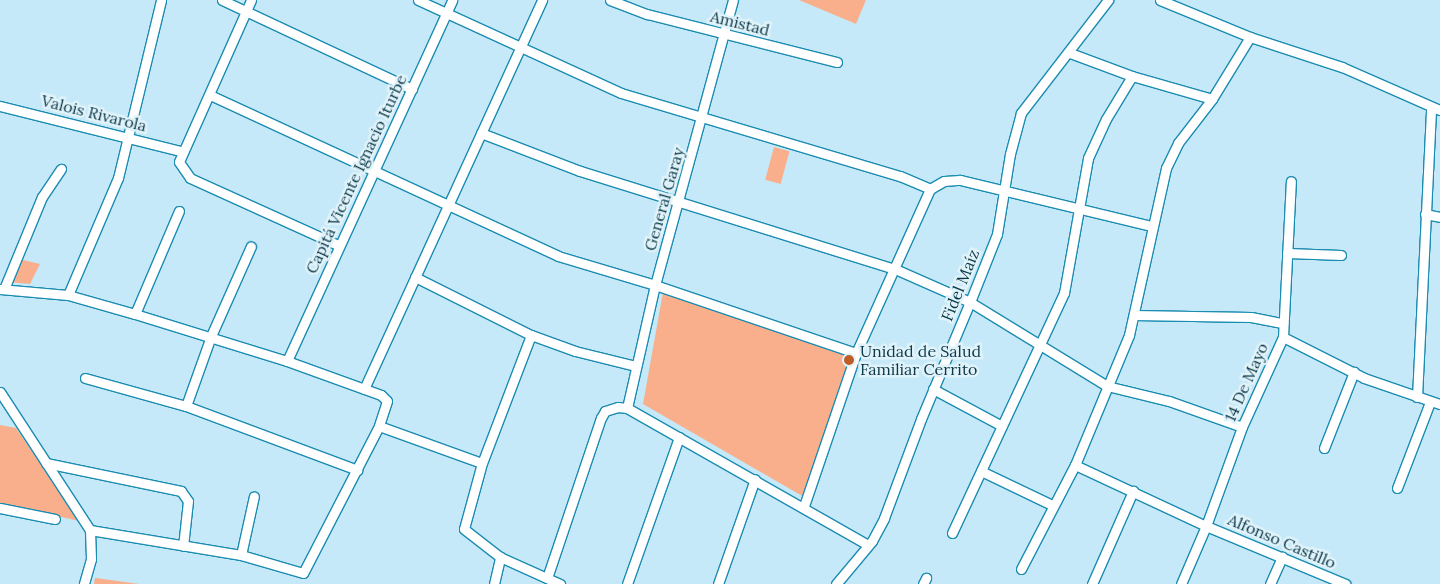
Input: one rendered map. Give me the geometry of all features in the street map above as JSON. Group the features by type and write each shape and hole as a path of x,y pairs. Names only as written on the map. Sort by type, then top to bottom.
{"street":[{"path":"68,295 112,194 130,137 161,0"},
{"path":"222,0 412,89"},
{"path":"251,0 210,95 180,151 179,162 190,178 338,245"},
{"path":"418,0 620,93 703,116 900,176 930,189"},
{"name":"Capitá Vicente Ignacio Iturbe","path":"287,361 338,245 452,0"},
{"path":"364,388 542,0"},
{"name":"Amistad","path":"610,0 646,14 837,62"},
{"name":"General Garay","path":"627,408 656,285 733,0"},
{"name":"Fidel Maíz","path":"836,584 868,545 895,492 933,389 997,234 1003,192 1021,113 1070,53 1108,0"},
{"path":"1160,0 1250,37 1342,67 1436,109 1425,214 1417,397"},
{"path":"1020,569 1052,505 1075,465 1134,316 1152,226 1171,156 1212,99 1250,37"},
{"path":"1070,53 1132,76 1212,99"},
{"path":"952,534 1068,281 1078,209 1088,158 1095,140 1132,76"},
{"path":"210,95 446,207 558,256 656,285 856,353"},
{"name":"Valois Rivarola","path":"0,106 180,151"},
{"path":"481,133 580,171 895,269 970,302 1040,343 1107,386 1169,401 1242,427"},
{"path":"61,169 42,197 2,289 68,295 211,336 364,388 387,401 378,426 357,470 303,574 241,555 90,530"},
{"path":"804,506 856,353 930,189 944,181 960,180 1003,192 1152,226"},
{"name":"14 De Mayo","path":"1181,584 1206,526 1242,427 1282,337 1291,182"},
{"path":"135,314 179,211"},
{"path":"1425,214 1440,217"},
{"path":"186,406 211,336 251,246"},
{"path":"1287,252 1341,255"},
{"path":"414,277 531,335 575,351 636,366"},
{"path":"1134,316 1251,317 1283,323"},
{"path":"531,335 482,463 464,529 500,556 560,584"},
{"path":"1282,337 1354,372 1430,402 1440,404"},
{"path":"1324,448 1354,372"},
{"path":"85,378 186,406 357,470"},
{"path":"933,389 1002,426"},
{"path":"0,392 90,530 90,559 84,584"},
{"path":"1397,488 1430,402"},
{"path":"547,578 601,418 611,408 627,408 804,506 868,545"},
{"path":"378,426 482,463"},
{"path":"627,584 679,437"},
{"path":"46,463 181,491 188,501 184,546"},
{"name":"Alfonso Castillo","path":"1075,465 1206,526 1282,556 1345,584"},
{"path":"981,471 1052,505"},
{"path":"718,584 755,479"},
{"path":"1092,584 1133,491"},
{"path":"241,555 254,496"},
{"path":"0,508 55,519"},
{"path":"494,584 500,556"},
{"path":"1270,584 1282,556"}],"shaded area":[{"path":"799,0 866,0 856,24"},
{"path":"774,147 789,151 781,184 765,180"},
{"path":"19,259 40,264 30,284 9,282"},
{"path":"663,292 853,355 804,497 643,404"},
{"path":"0,425 16,428 79,521 0,503"},
{"path":"96,578 139,584 94,584"}],"place":[{"name":"Unidad de Salud Familiar Cerrito","path":"849,360"}]}
